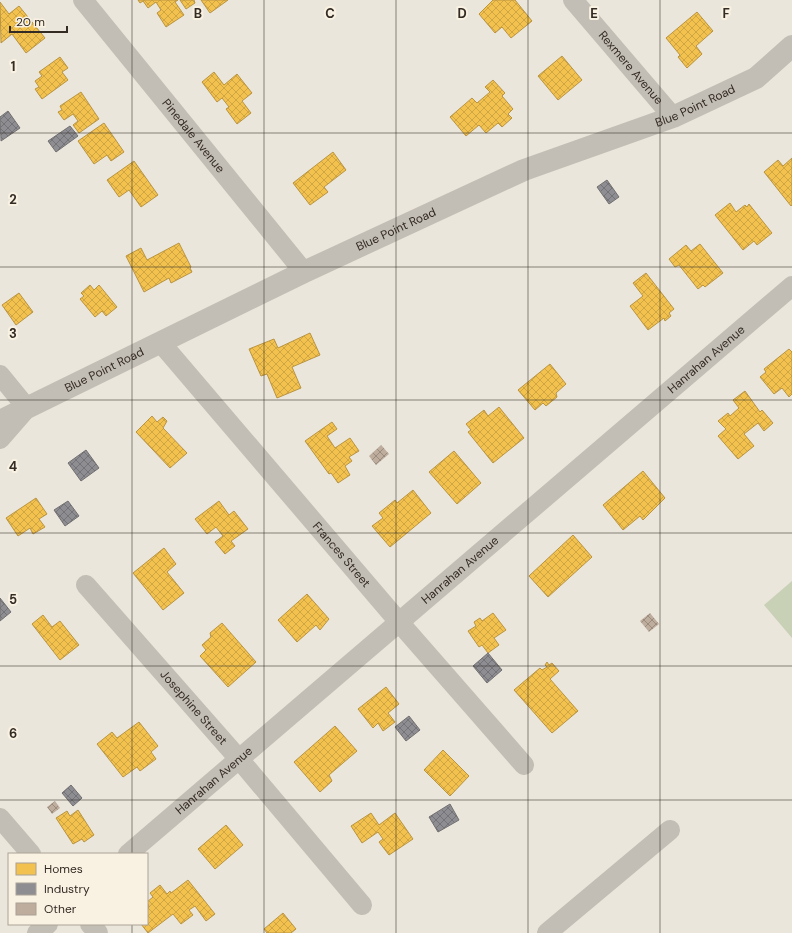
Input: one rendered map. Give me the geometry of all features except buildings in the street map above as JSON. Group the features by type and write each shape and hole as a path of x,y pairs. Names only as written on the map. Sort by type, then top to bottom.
{"street":[{"name":"Pinedale Avenue","path":"83,0 304,272"},
{"name":"Rexmere Avenue","path":"573,0 673,117"},
{"name":"Blue Point Road","path":"0,421 304,272 524,170 673,117 756,78 792,46"},
{"name":"Hanrahan Avenue","path":"129,853 792,286"},
{"name":"Frances Street","path":"161,343 399,622 524,765"},
{"path":"0,375 27,408 0,439"},
{"name":"Josephine Street","path":"86,585 239,759 362,905"},
{"path":"0,818 30,853"},
{"path":"547,933 670,830"},
{"path":"37,933 47,925"},
{"path":"91,925 98,933"}],"green space":[{"path":"792,581 792,638 764,605"}]}
